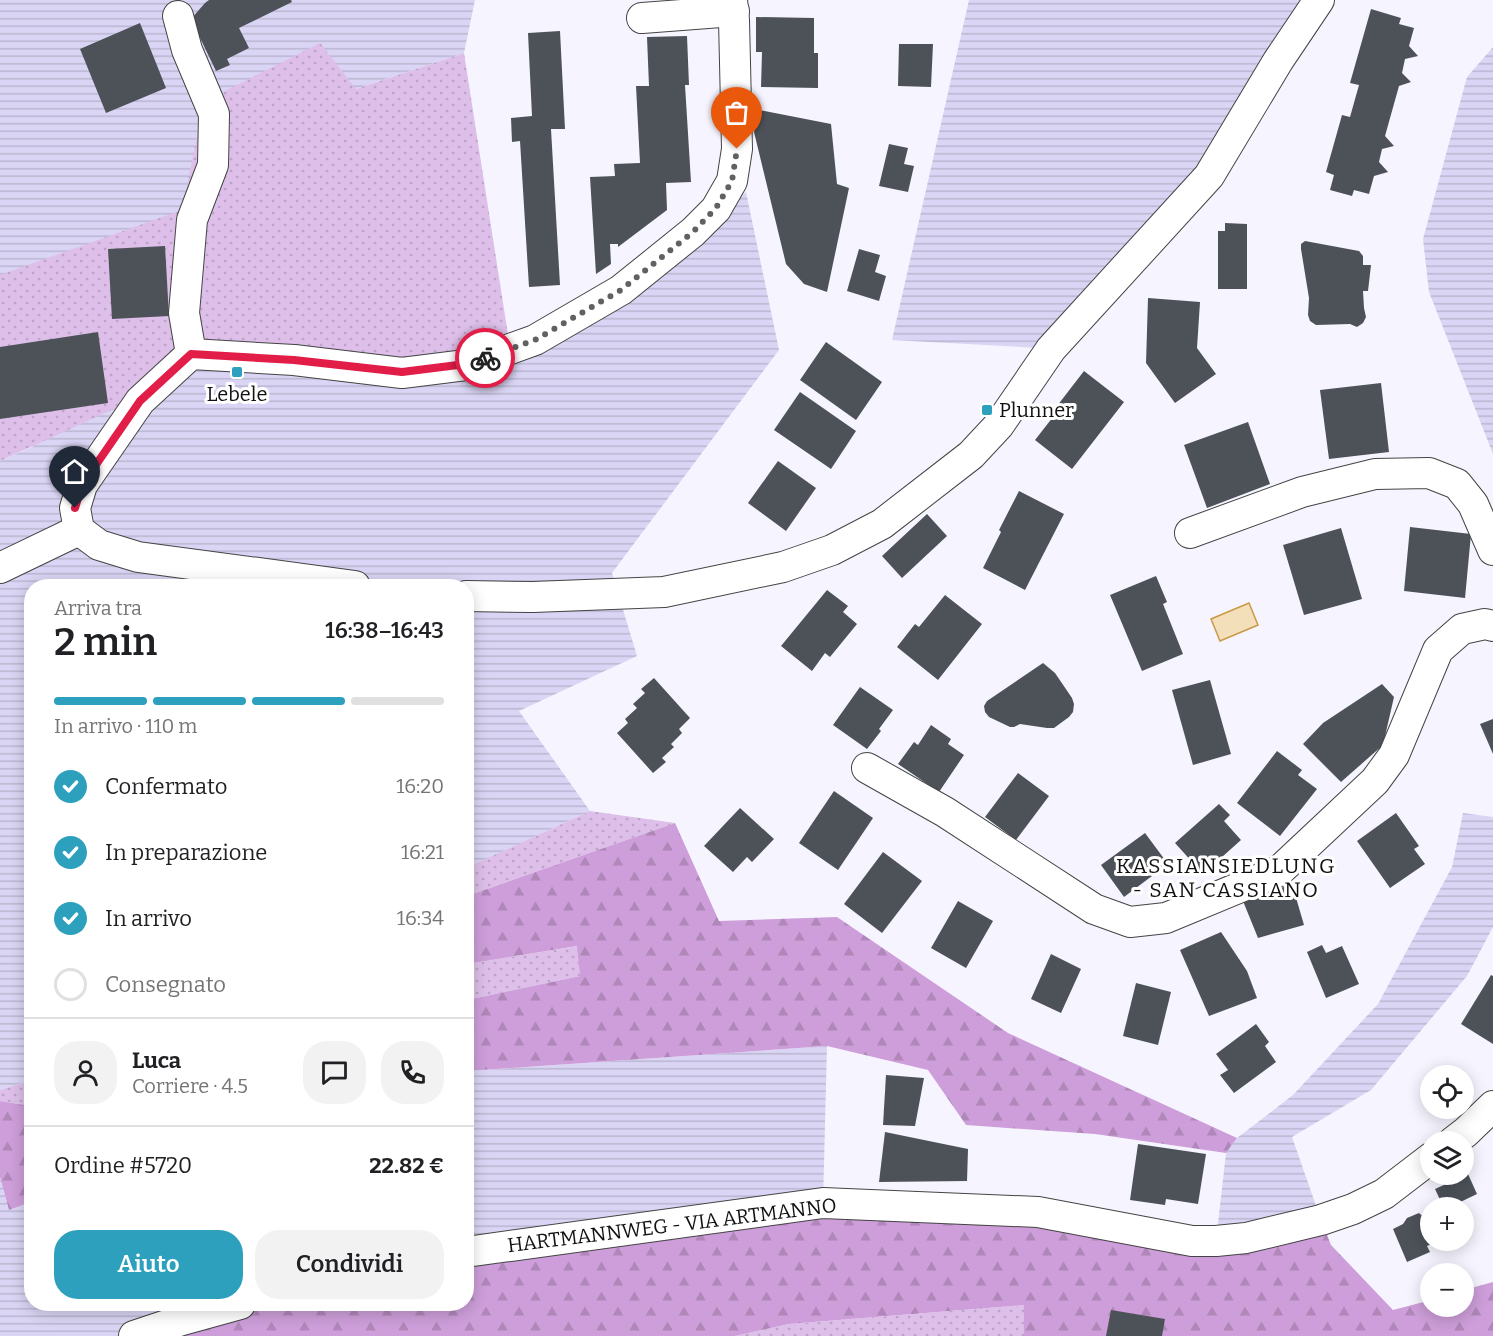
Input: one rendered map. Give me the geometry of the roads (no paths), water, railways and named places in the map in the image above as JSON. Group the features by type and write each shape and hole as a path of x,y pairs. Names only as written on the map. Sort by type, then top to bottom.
{"street":[{"path":"474,596 533,597 664,592 783,567 832,550 882,524 971,456 999,425 1051,350 1209,176 1278,61 1319,0"},
{"path":"305,579 138,556 99,545 80,530 75,508 82,485 140,401 191,354 294,360 402,372 466,364 535,340 621,290 693,232 716,208 732,181 737,149 733,6 642,18"},
{"path":"178,16 187,50 214,114 213,165 192,220 184,313 191,354"},
{"path":"1190,532 1302,492 1375,474 1429,473 1457,484 1473,504 1493,550"},
{"path":"0,568 80,530"},
{"path":"867,768 945,812 1094,909 1130,922 1166,918 1279,871 1375,781 1394,755 1438,650 1462,629 1485,624 1493,626"},
{"path":"1467,1131 1493,1106"},
{"name":"HARTMANNWEG - VIA ARTMANNO","path":"474,1251 823,1203 1038,1212 1192,1241 1216,1241 1246,1238 1321,1220 1353,1209 1384,1194 1420,1166"},
{"path":"134,1336 215,1311"}],"place":[{"name":"Lebele","path":"237,372"},
{"name":"Plunner","path":"987,410"}],"district":[{"name":"KASSIANSIEDLUNG - SAN CASSIANO","path":"1226,878"}]}
